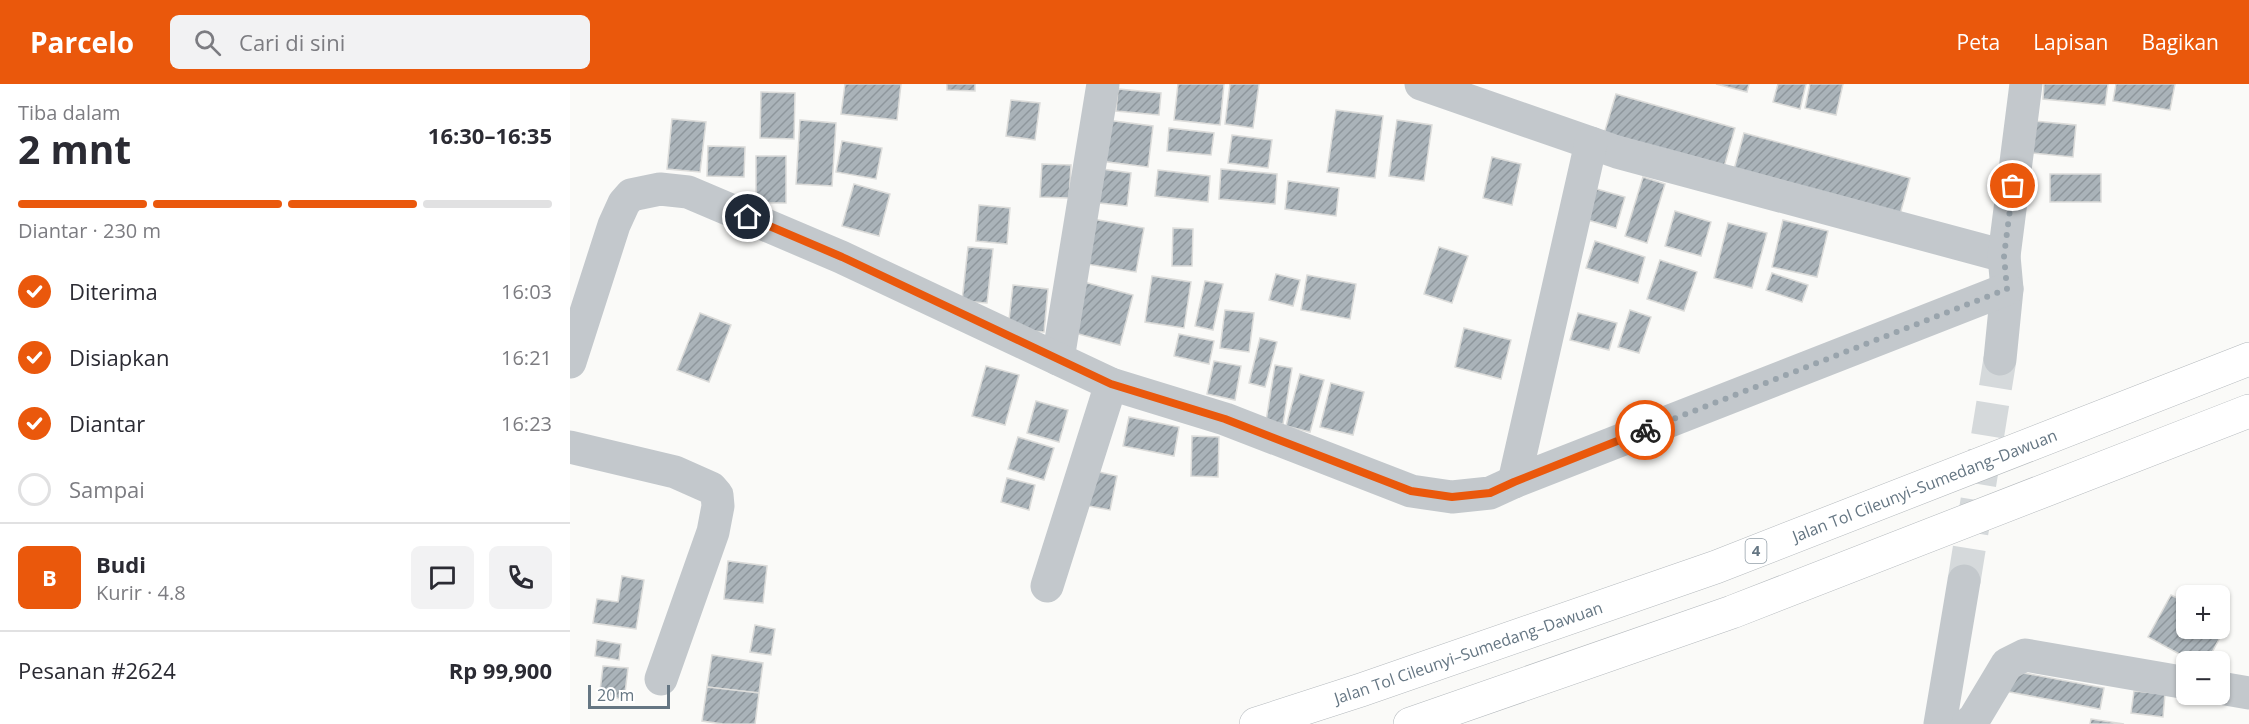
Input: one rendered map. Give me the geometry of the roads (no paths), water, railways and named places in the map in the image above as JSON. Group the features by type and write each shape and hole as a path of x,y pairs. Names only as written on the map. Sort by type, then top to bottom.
{"highway":[{"name":"Jalan Tol Cileunyi–Sumedang–Dawuan","path":"1256,724 1716,567 2249,359"},
{"path":"1410,724 1732,612 2249,411"}],"street":[{"path":"1058,359 1103,84"},
{"path":"1420,84 1617,152 2004,256"},
{"path":"2000,359 2007,289 2004,256 2026,84"},
{"path":"1514,482 1591,143"},
{"path":"570,362 614,225 624,202 631,195 660,189 688,192 811,244 1111,384 1225,419 1411,491 1452,497 1490,493 2007,289"},
{"path":"1047,586 1111,384"},
{"path":"570,447 675,472 711,488 717,495 718,506 713,532 661,679"},
{"path":"1940,724 1964,581"},
{"path":"1968,724 1974,719 2007,664 2025,655 2176,680"},
{"path":"2230,690 2249,693"}],"tunnel":[{"path":"1964,581 2000,359"}]}
